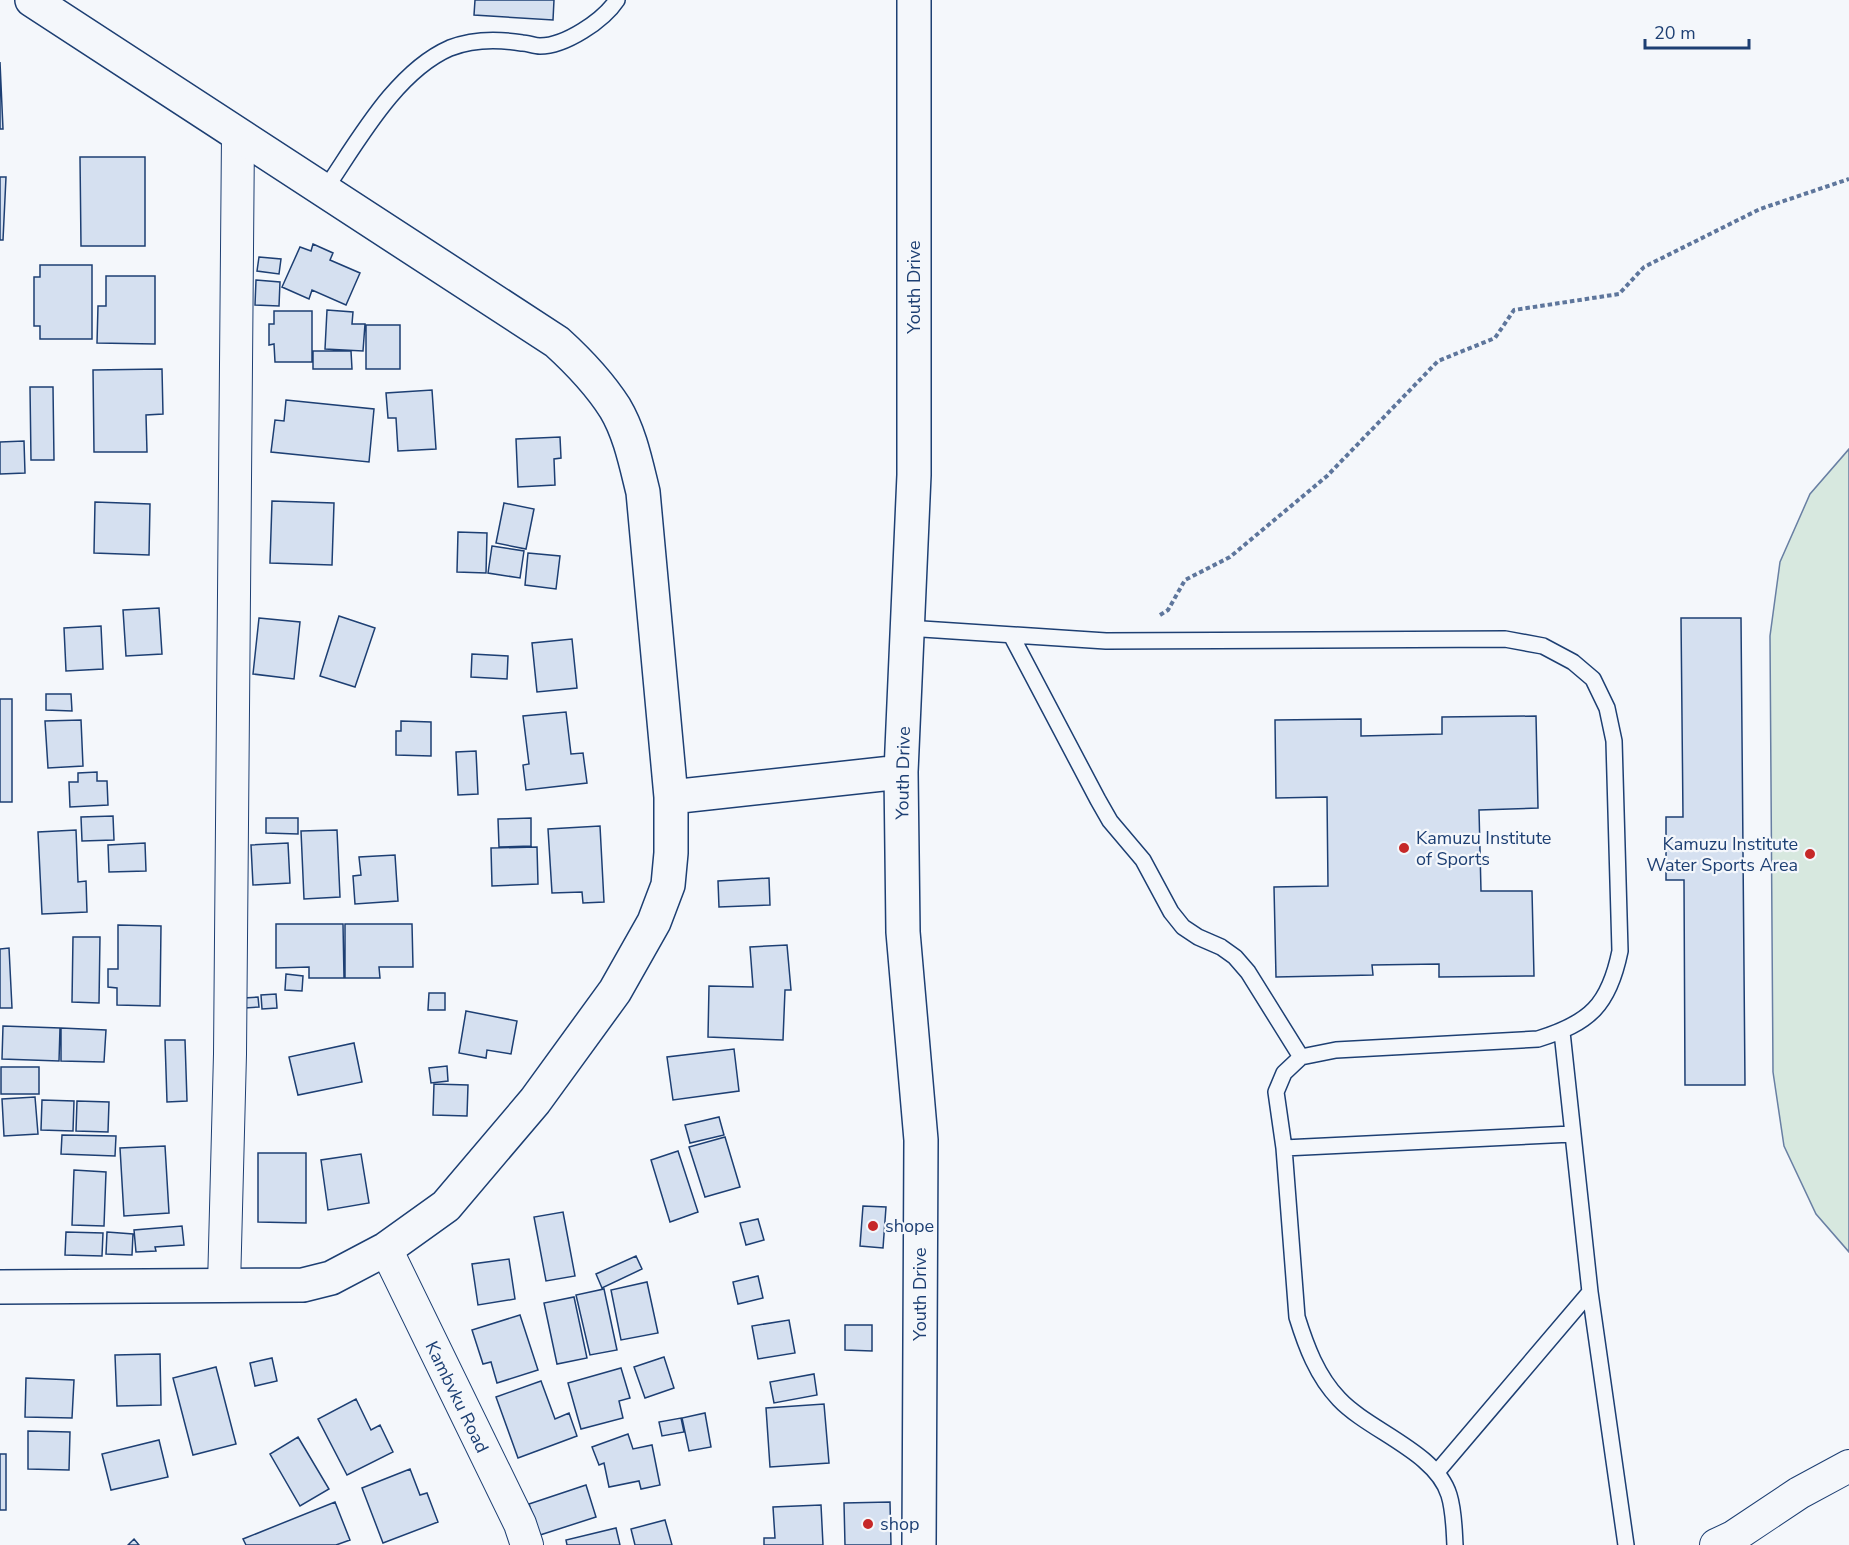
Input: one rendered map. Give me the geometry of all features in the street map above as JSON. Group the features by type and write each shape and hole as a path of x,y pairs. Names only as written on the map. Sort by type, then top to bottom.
{"street":[{"path":"0,1287 303,1285 331,1278 386,1249 446,1206 535,1101 615,991 654,922 668,885 672,853 671,797 643,492 633,450 616,410 590,373 557,342 32,0"},
{"name":"Youth Drive","path":"914,0 914,475 901,772 903,933 914,1033 921,1140 919,1545"},
{"path":"224,1286 230,1054 238,135"},
{"path":"671,797 901,772"},
{"name":"Kambvku Road","path":"386,1249 520,1524 526,1545"},
{"path":"1716,1545 1733,1537 1799,1493 1849,1466"}],"lane":[{"path":"324,191 388,97 415,70 450,48 485,39 540,46 560,42 598,20 617,0"},
{"path":"907,628 1106,641 1504,639 1544,646 1574,662 1593,679 1607,708 1614,741 1620,951 1614,978 1602,1000 1582,1021 1562,1032 1538,1039 1336,1050 1301,1057 1284,1073 1276,1092 1284,1148 1297,1317 1305,1344 1318,1370 1338,1398 1362,1419 1415,1454 1437,1472 1449,1493 1454,1519 1455,1545"},
{"path":"1011,635 1098,801 1110,821 1143,861 1171,912 1183,927 1198,937 1221,947 1242,964 1301,1057"},
{"path":"1562,1032 1590,1292 1626,1545"},
{"path":"1284,1148 1572,1134"},
{"path":"1437,1472 1590,1292"}],"path":[{"path":"1153,620 1168,610 1185,580 1230,557 1327,476 1438,361 1495,338 1514,310 1619,294 1644,267 1739,219 1760,209 1849,179"}],"shaded area":[{"name":"Kamuzu Institute Water Sports Area","path":"1849,449 1849,1252 1816,1214 1784,1146 1773,1072 1770,636 1780,562 1810,494"}],"building":[{"path":"475,0 554,0 553,20 474,15"},
{"path":"0,62 3,129 0,129"},
{"path":"80,157 145,157 145,246 81,246"},
{"path":"0,177 6,177 3,240 0,240"},
{"path":"313,244 333,253 330,260 360,273 346,305 312,290 309,299 282,287 300,247 311,251"},
{"path":"259,257 281,259 279,274 257,271"},
{"path":"40,265 92,265 92,339 40,339 40,326 34,326 34,277 40,277"},
{"path":"106,276 155,276 155,344 97,343 98,306 106,306"},
{"path":"256,280 280,282 279,306 255,305"},
{"path":"327,310 353,312 352,324 365,324 363,351 325,349"},
{"path":"274,311 312,311 312,362 275,362 274,344 269,345 269,324 274,324"},
{"path":"366,325 400,325 400,369 366,369"},
{"path":"313,351 351,351 352,369 313,369"},
{"path":"162,369 163,414 146,415 147,452 94,452 93,370"},
{"path":"30,387 53,387 54,460 31,460"},
{"path":"432,390 436,449 398,451 396,418 388,418 386,393"},
{"path":"286,400 374,409 369,462 271,452 275,420 284,421"},
{"path":"560,437 561,458 554,459 555,485 518,487 516,439"},
{"path":"24,441 25,473 0,474 0,442"},
{"path":"272,501 334,503 332,565 270,563"},
{"path":"95,502 150,504 149,555 94,553"},
{"path":"504,503 534,509 526,549 496,543"},
{"path":"458,532 487,533 486,573 457,572"},
{"path":"492,546 524,551 520,578 488,573"},
{"path":"528,553 560,556 556,589 525,585"},
{"path":"159,608 162,654 126,656 123,610"},
{"path":"339,616 375,628 355,687 320,676"},
{"path":"259,618 300,622 294,679 253,674"},
{"path":"1681,618 1741,618 1745,1085 1685,1085 1684,880 1666,880 1666,817 1683,817"},
{"path":"101,626 103,669 66,671 64,628"},
{"path":"572,639 577,688 537,692 532,643"},
{"path":"472,654 508,656 507,679 471,677"},
{"path":"46,694 71,694 72,711 46,710"},
{"path":"0,699 12,699 12,802 0,802"},
{"path":"566,712 571,754 583,753 587,783 526,790 523,765 529,764 523,716"},
{"name":"Kamuzu Institute of Sports","path":"1536,716 1538,808 1479,810 1481,891 1532,891 1534,976 1439,977 1439,964 1372,965 1373,975 1276,977 1274,887 1328,886 1327,797 1276,798 1275,720 1361,719 1361,736 1442,734 1442,717"},
{"path":"81,720 83,766 48,768 45,721"},
{"path":"401,721 431,722 431,756 396,755 396,731 401,731"},
{"path":"476,751 478,794 458,795 456,752"},
{"path":"97,772 97,781 107,781 108,805 70,807 69,782 78,782 78,773"},
{"path":"113,816 114,840 82,841 81,817"},
{"path":"266,818 298,818 298,834 266,833"},
{"path":"531,818 531,846 499,847 498,819"},
{"path":"600,826 604,902 583,903 582,892 552,893 548,829"},
{"path":"76,830 78,882 86,881 87,912 42,914 38,832"},
{"path":"337,830 340,897 304,899 301,831"},
{"path":"145,843 146,871 109,872 108,845"},
{"path":"288,843 290,883 253,885 251,845"},
{"path":"537,847 538,884 492,886 491,848"},
{"path":"395,855 398,901 355,904 353,876 361,875 359,857"},
{"path":"769,878 770,905 719,907 718,881"},
{"path":"276,924 343,924 344,978 309,978 309,967 276,968"},
{"path":"345,924 412,924 413,967 379,967 380,978 345,978"},
{"path":"118,925 161,926 160,1006 117,1005 117,988 108,987 108,969 118,969"},
{"path":"73,937 100,937 99,1003 72,1002"},
{"path":"787,945 791,990 785,990 783,1040 708,1037 709,986 753,987 750,947"},
{"path":"9,948 12,1008 0,1008 0,949"},
{"path":"286,974 303,976 302,991 285,990"},
{"path":"429,993 445,993 445,1010 428,1010"},
{"path":"276,994 277,1008 262,1009 261,995"},
{"path":"258,997 259,1007 245,1008 244,998"},
{"path":"466,1011 517,1021 511,1054 487,1050 486,1058 459,1053"},
{"path":"3,1026 60,1028 59,1061 2,1059"},
{"path":"61,1028 106,1030 104,1062 61,1061"},
{"path":"165,1040 185,1040 187,1101 167,1102"},
{"path":"354,1043 362,1082 298,1095 289,1057"},
{"path":"734,1049 739,1091 673,1100 667,1057"},
{"path":"447,1066 448,1081 431,1083 429,1068"},
{"path":"1,1067 39,1067 39,1094 1,1094"},
{"path":"434,1084 468,1085 467,1116 433,1115"},
{"path":"35,1097 38,1134 4,1136 2,1099"},
{"path":"42,1100 74,1101 73,1131 41,1130"},
{"path":"77,1101 109,1102 108,1132 76,1131"},
{"path":"719,1117 724,1135 690,1143 685,1125"},
{"path":"62,1135 116,1136 115,1156 61,1154"},
{"path":"725,1137 740,1187 705,1197 689,1147"},
{"path":"165,1146 169,1213 124,1216 120,1148"},
{"path":"678,1151 698,1212 670,1222 651,1160"},
{"path":"258,1153 306,1153 306,1223 258,1222"},
{"path":"361,1154 369,1203 328,1210 321,1160"},
{"path":"74,1170 106,1172 104,1226 72,1225"},
{"name":"shope","path":"863,1206 886,1207 883,1248 860,1246"},
{"path":"563,1212 575,1276 546,1281 534,1217"},
{"path":"758,1219 764,1240 746,1245 740,1223"},
{"path":"182,1226 184,1245 155,1247 156,1251 136,1252 134,1230"},
{"path":"66,1232 103,1233 102,1256 65,1255"},
{"path":"107,1232 133,1234 132,1255 106,1254"},
{"path":"636,1256 642,1269 602,1288 596,1274"},
{"path":"509,1259 515,1299 478,1305 472,1264"},
{"path":"758,1276 763,1298 738,1304 733,1282"},
{"path":"647,1282 658,1333 621,1340 611,1290"},
{"path":"604,1289 617,1350 590,1355 576,1295"},
{"path":"574,1297 587,1358 557,1364 544,1303"},
{"path":"520,1315 538,1370 497,1383 491,1362 483,1364 472,1330"},
{"path":"789,1320 795,1353 758,1359 752,1326"},
{"path":"845,1325 872,1325 872,1351 845,1350"},
{"path":"160,1354 161,1405 117,1406 115,1355"},
{"path":"664,1357 674,1388 645,1398 634,1367"},
{"path":"272,1358 277,1381 255,1386 250,1363"},
{"path":"216,1367 236,1444 193,1455 173,1378"},
{"path":"621,1368 630,1398 619,1401 623,1418 581,1429 568,1383"},
{"path":"814,1374 817,1395 774,1403 770,1382"},
{"path":"26,1378 74,1380 72,1418 25,1417"},
{"path":"541,1381 555,1419 569,1413 577,1436 518,1458 496,1397"},
{"path":"356,1399 371,1430 380,1425 393,1452 347,1475 318,1419"},
{"path":"824,1404 829,1463 770,1467 766,1408"},
{"path":"705,1413 711,1447 689,1451 682,1418"},
{"path":"681,1418 684,1432 662,1436 659,1422"},
{"path":"28,1431 70,1432 69,1470 28,1469"},
{"path":"628,1434 633,1449 652,1445 660,1485 641,1489 639,1481 609,1487 604,1463 599,1465 592,1447"},
{"path":"298,1437 329,1489 300,1506 270,1454"},
{"path":"159,1440 168,1477 111,1490 102,1454"},
{"path":"0,1454 6,1454 6,1510 0,1510"},
{"path":"410,1469 420,1495 427,1493 438,1522 383,1543 362,1488"},
{"path":"586,1485 596,1517 540,1535 529,1504"},
{"path":"335,1502 350,1540 336,1545 246,1545 243,1539"},
{"name":"shop","path":"890,1502 891,1545 845,1545 844,1503"},
{"path":"821,1505 823,1545 764,1545 764,1538 775,1538 773,1507"},
{"path":"665,1520 672,1545 635,1545 631,1529"},
{"path":"616,1528 620,1545 567,1545 566,1540"},
{"path":"134,1539 139,1545 128,1545"}],"place":[{"name":"Kamuzu Institute of Sports","path":"1404,848"},
{"name":"Kamuzu Institute Water Sports Area","path":"1810,854"},
{"name":"shope","path":"873,1226"},
{"name":"shop","path":"868,1524"}]}
